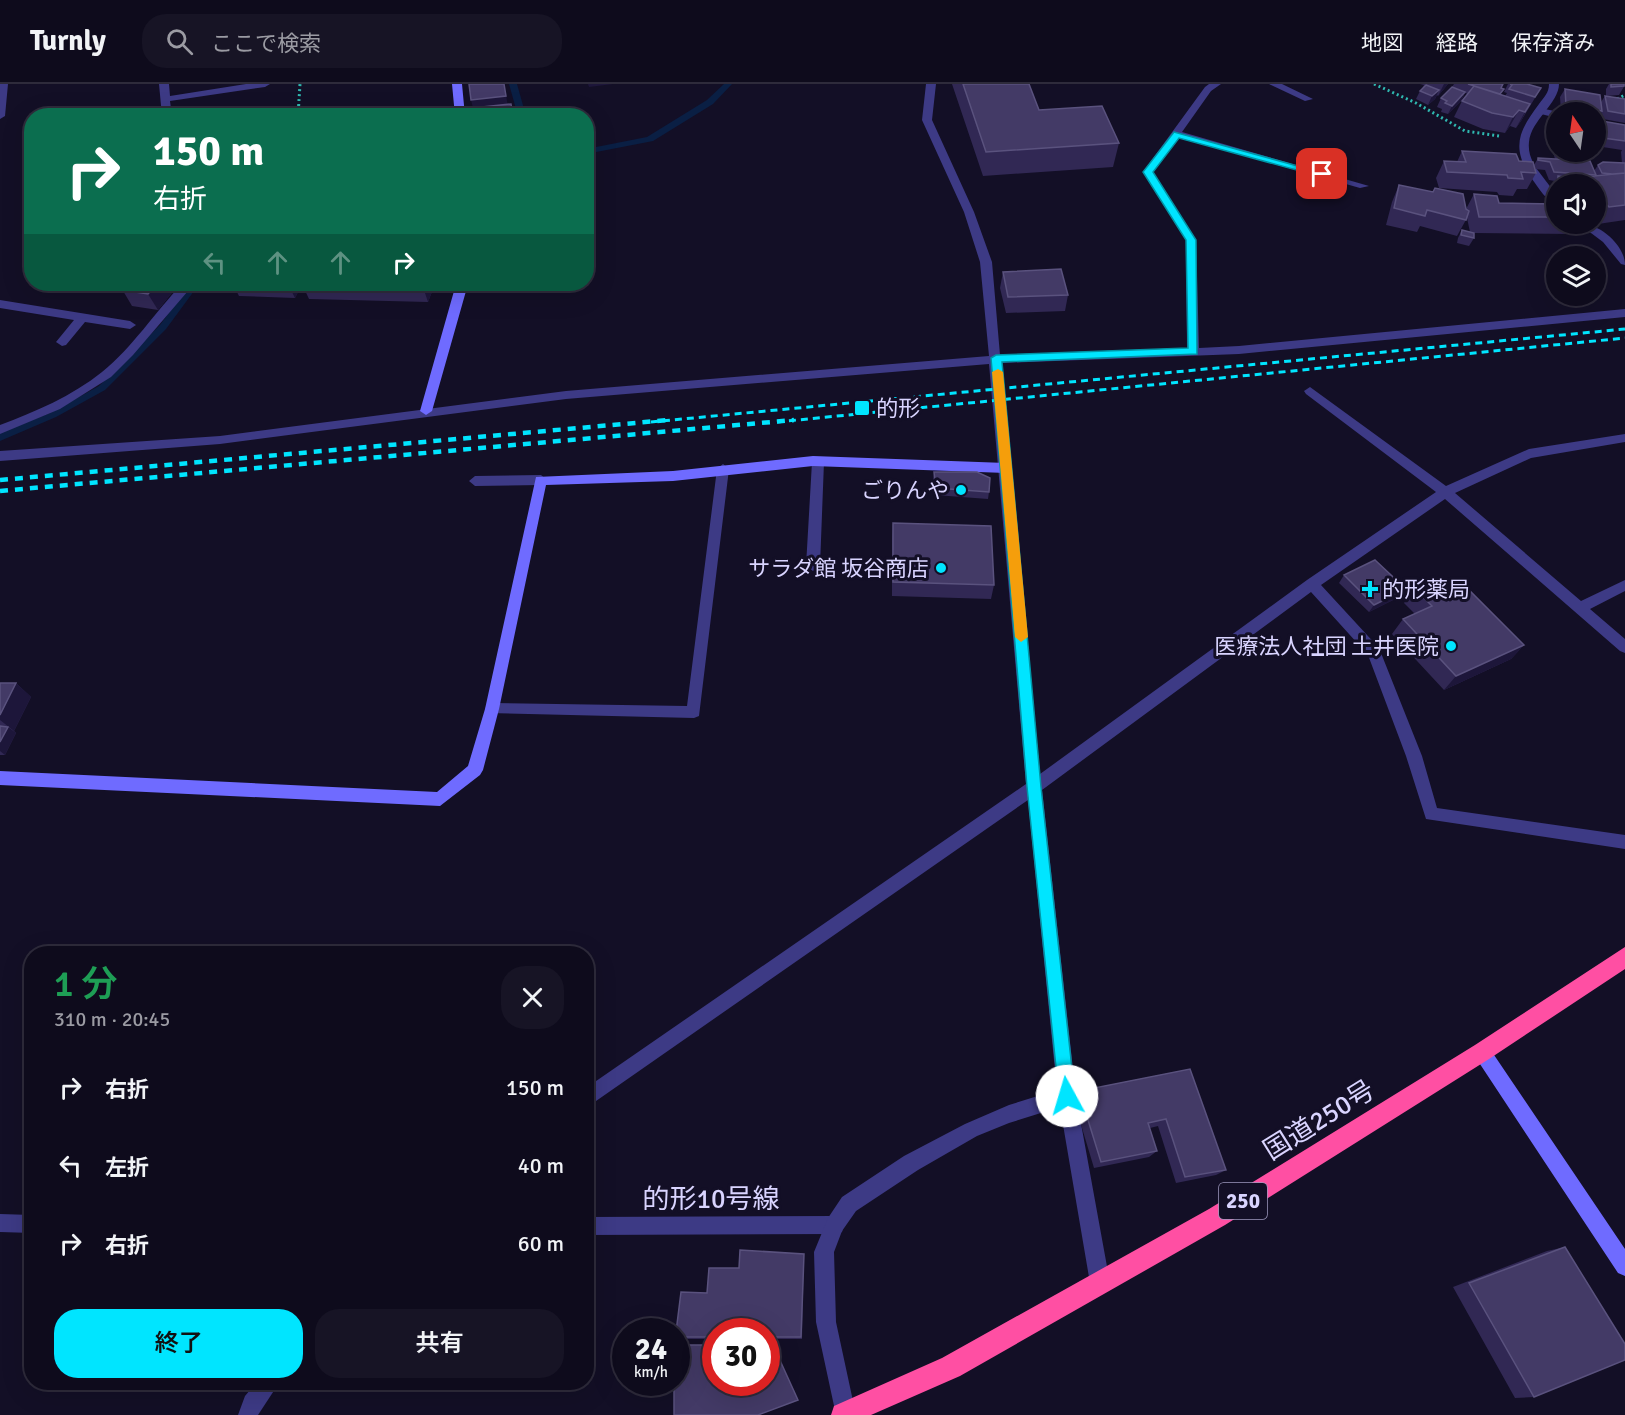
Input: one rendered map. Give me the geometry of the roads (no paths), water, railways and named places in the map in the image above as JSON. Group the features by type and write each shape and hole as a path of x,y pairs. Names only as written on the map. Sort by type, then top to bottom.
{"highway":[{"name":"国道250号","path":"845,1415 951,1367 1217,1217 1482,1052 1625,957"}],"street":[{"path":"0,116 3,84"},
{"path":"164,84 167,108"},
{"path":"166,99 265,84"},
{"path":"457,84 459,108"},
{"path":"931,84 927,120 969,212 986,262 1034,787 1067,1096 1100,1283"},
{"path":"1193,352 1191,240 1148,172 1208,89 1216,84"},
{"path":"1274,84 1308,99"},
{"path":"1546,189 1536,177 1524,137 1554,91 1554,84"},
{"path":"1540,111 1546,112"},
{"path":"1177,134 1364,186"},
{"path":"1598,234 1607,240 1625,262"},
{"path":"0,430 20,423 106,375 182,291"},
{"path":"426,411 460,291"},
{"path":"0,304 130,325"},
{"path":"0,456 220,440 426,411 567,395 996,358 1251,349 1625,313"},
{"path":"62,342 83,317"},
{"path":"1310,391 1445,492 1625,646"},
{"path":"594,1093 1034,787 1312,584 1445,492 1529,454 1625,438"},
{"path":"475,482 673,476 723,469 818,462 1006,468"},
{"path":"813,566 818,462"},
{"path":"492,709 694,712 723,469"},
{"path":"0,778 440,799 475,770 492,709 541,480"},
{"path":"1312,584 1374,652 1414,756 1431,814 1625,842"},
{"path":"1581,607 1625,585"},
{"path":"1482,1052 1625,1266"},
{"path":"845,1415 826,1322 824,1252 835,1225 849,1204 911,1162 990,1122 1067,1096"},
{"path":"0,1223 24,1224"},
{"name":"的形10号線","path":"594,1226 835,1225"},
{"path":"248,1415 252,1404 263,1390"}],"waterway":[{"path":"513,84 520,108"},
{"path":"594,150 650,139 710,102 728,84"},
{"path":"0,437 53,415 102,388 163,327 190,291"}],"railway":[{"path":"651,422 1625,329"},
{"path":"777,422 1625,338"},
{"path":"0,480 668,420"},
{"path":"0,491 794,420"}],"place":[{"name":"的形","path":"862,408"},
{"name":"ごりんや","path":"961,490"},
{"name":"サラダ館 坂谷商店","path":"941,568"},
{"name":"的形薬局","path":"1370,589"},
{"name":"医療法人社団 土井医院","path":"1451,646"}]}
